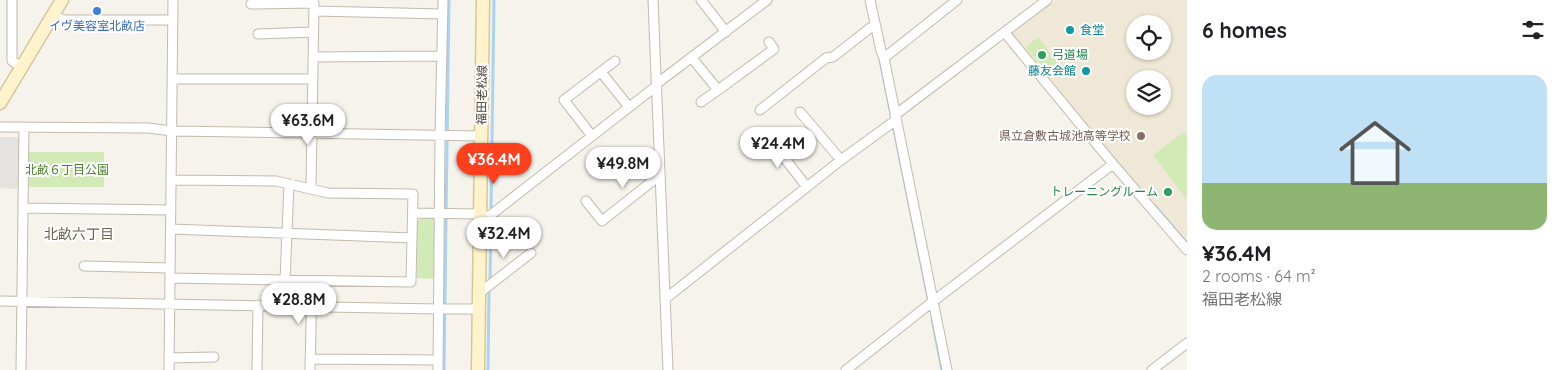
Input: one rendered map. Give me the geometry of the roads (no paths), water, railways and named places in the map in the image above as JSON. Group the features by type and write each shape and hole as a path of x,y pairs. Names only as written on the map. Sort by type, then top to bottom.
{"main road":[{"path":"0,103 62,0"},
{"name":"福田老松線","path":"478,370 478,309 486,288 481,136 483,0"}],"street":[{"path":"12,0 12,61 22,67"},
{"path":"169,370 173,0"},
{"path":"438,370 443,309 445,136 442,56 443,0"},
{"path":"654,0 659,83 660,175 667,297 668,370"},
{"path":"701,0 726,32"},
{"path":"412,213 485,215 629,108 767,0"},
{"path":"870,0 873,27 884,58 894,120 930,303 947,370"},
{"path":"884,58 957,0"},
{"path":"667,297 1047,0"},
{"path":"251,4 314,3 311,189"},
{"path":"314,11 443,14"},
{"path":"53,15 64,20 173,20"},
{"path":"760,110 826,58 833,57 873,27"},
{"path":"258,34 313,32"},
{"path":"1005,33 1112,164 1187,250"},
{"path":"701,102 774,49 769,42"},
{"path":"313,57 442,56"},
{"path":"692,58 718,90"},
{"path":"592,136 564,100 614,61"},
{"path":"601,72 629,108"},
{"path":"173,79 313,79"},
{"path":"800,112 841,160"},
{"path":"0,127 148,128 172,131 481,136"},
{"path":"21,370 24,127"},
{"path":"768,136 806,187"},
{"path":"846,370 930,303 1112,164"},
{"path":"586,201 602,221 660,175"},
{"path":"170,278 411,282 413,194 328,193 276,181 172,180"},
{"path":"285,280 289,184"},
{"path":"23,208 171,210"},
{"path":"171,229 412,238"},
{"path":"486,288 532,253"},
{"path":"84,266 170,268"},
{"path":"310,370 312,281"},
{"path":"0,301 478,309"},
{"path":"257,370 258,305"},
{"path":"1152,370 1187,343"},
{"path":"169,358 214,358"},
{"path":"310,358 438,360"}],"waterway":[{"path":"444,370 449,0"},
{"path":"490,282 494,0"},
{"path":"879,55 929,303"},
{"path":"1155,206 1187,243"},
{"path":"488,370 489,288"},
{"path":"932,319 942,370"}],"place":[{"name":"イヴ美容室北畝店","path":"97,11"},
{"name":"食堂","path":"1070,30"},
{"name":"弓道場","path":"1042,55"},
{"name":"藤友会館","path":"1086,71"},
{"name":"県立倉敷古城池高等学校","path":"1141,136"},
{"name":"トレーニングルーム","path":"1168,192"}],"district":[{"name":"北畝六丁目","path":"79,234"}],"park label":[{"name":"北畝６丁目公園","path":"67,170"}]}
